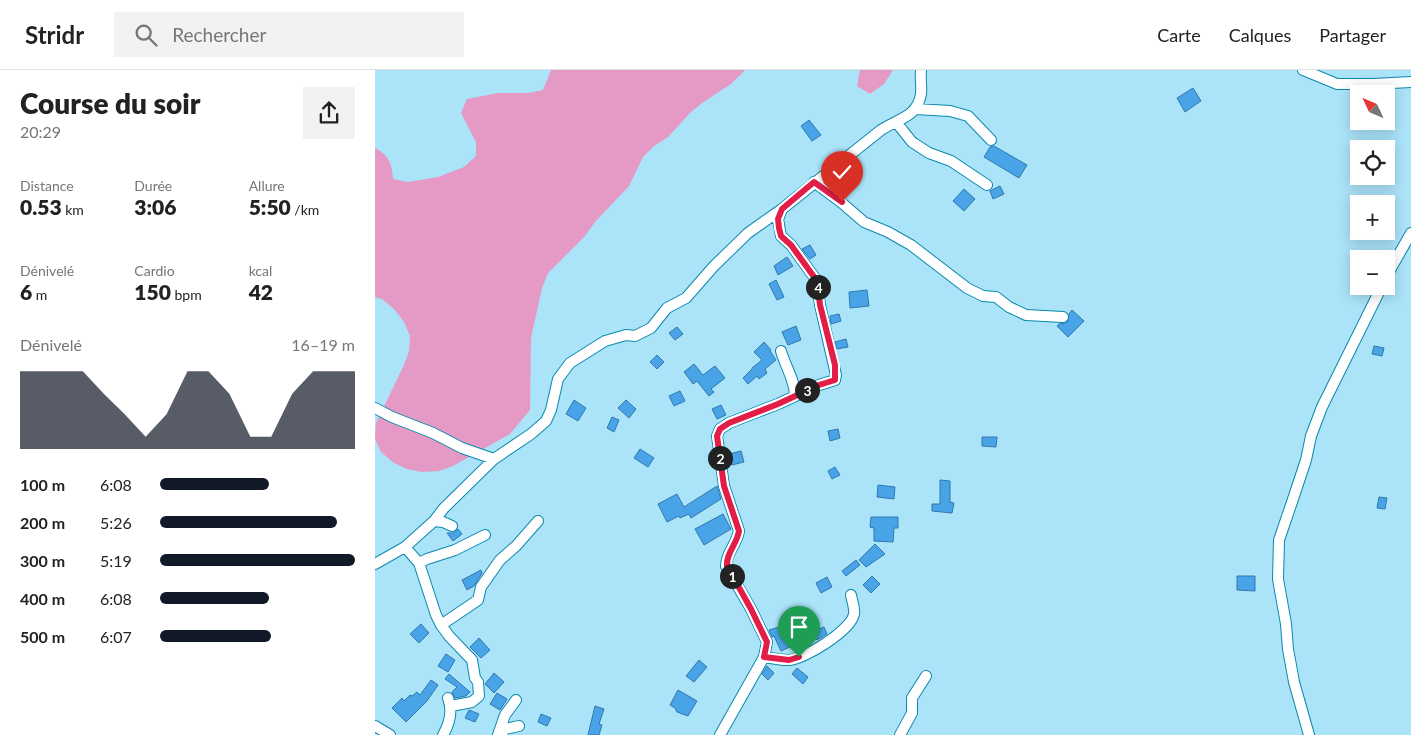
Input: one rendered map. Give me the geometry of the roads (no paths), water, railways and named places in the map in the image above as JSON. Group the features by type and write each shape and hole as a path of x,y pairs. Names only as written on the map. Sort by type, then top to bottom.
{"street":[{"path":"375,564 405,547 434,521 444,508 494,459 547,421 558,379 571,363 605,341 626,335 635,336 651,328 667,308 686,298 748,233 782,209 881,130 905,119 915,109 921,94 921,70"},
{"path":"1303,70 1337,84 1411,82"},
{"path":"915,109 950,110 969,116 991,140"},
{"path":"896,122 912,142 929,153 951,160 987,185"},
{"path":"814,182 842,202 864,222 888,232 911,245 967,288 983,296 996,297 1009,307 1025,315 1063,317"},
{"path":"720,735 764,657 767,642 727,566 726,559 738,538 739,531 724,486 717,436 720,429 729,423 819,385 831,382 835,380 836,375 820,305 817,281 791,245 781,236 778,219 782,209"},
{"path":"1395,261 1411,233"},
{"path":"1309,735 1294,682 1288,649 1286,624 1278,579 1279,540 1298,486 1311,436 1322,407 1378,295"},
{"path":"781,351 794,386 795,396"},
{"path":"375,408 392,418 433,433 462,448 494,459"},
{"path":"434,521 452,526"},
{"path":"441,625 478,600 481,586 499,560 516,546 538,521"},
{"path":"419,563 427,558 455,550 485,535"},
{"path":"405,547 419,563 441,625 472,660 475,678 478,682 479,696 476,700 450,702 449,724 443,735"},
{"path":"764,657 789,660 815,650 840,632 854,616 851,595"},
{"path":"900,735 912,713 913,698 926,676"},
{"path":"499,735 505,715 515,700"},
{"path":"375,726 390,735"},
{"path":"499,735 505,729 519,726"}]}
